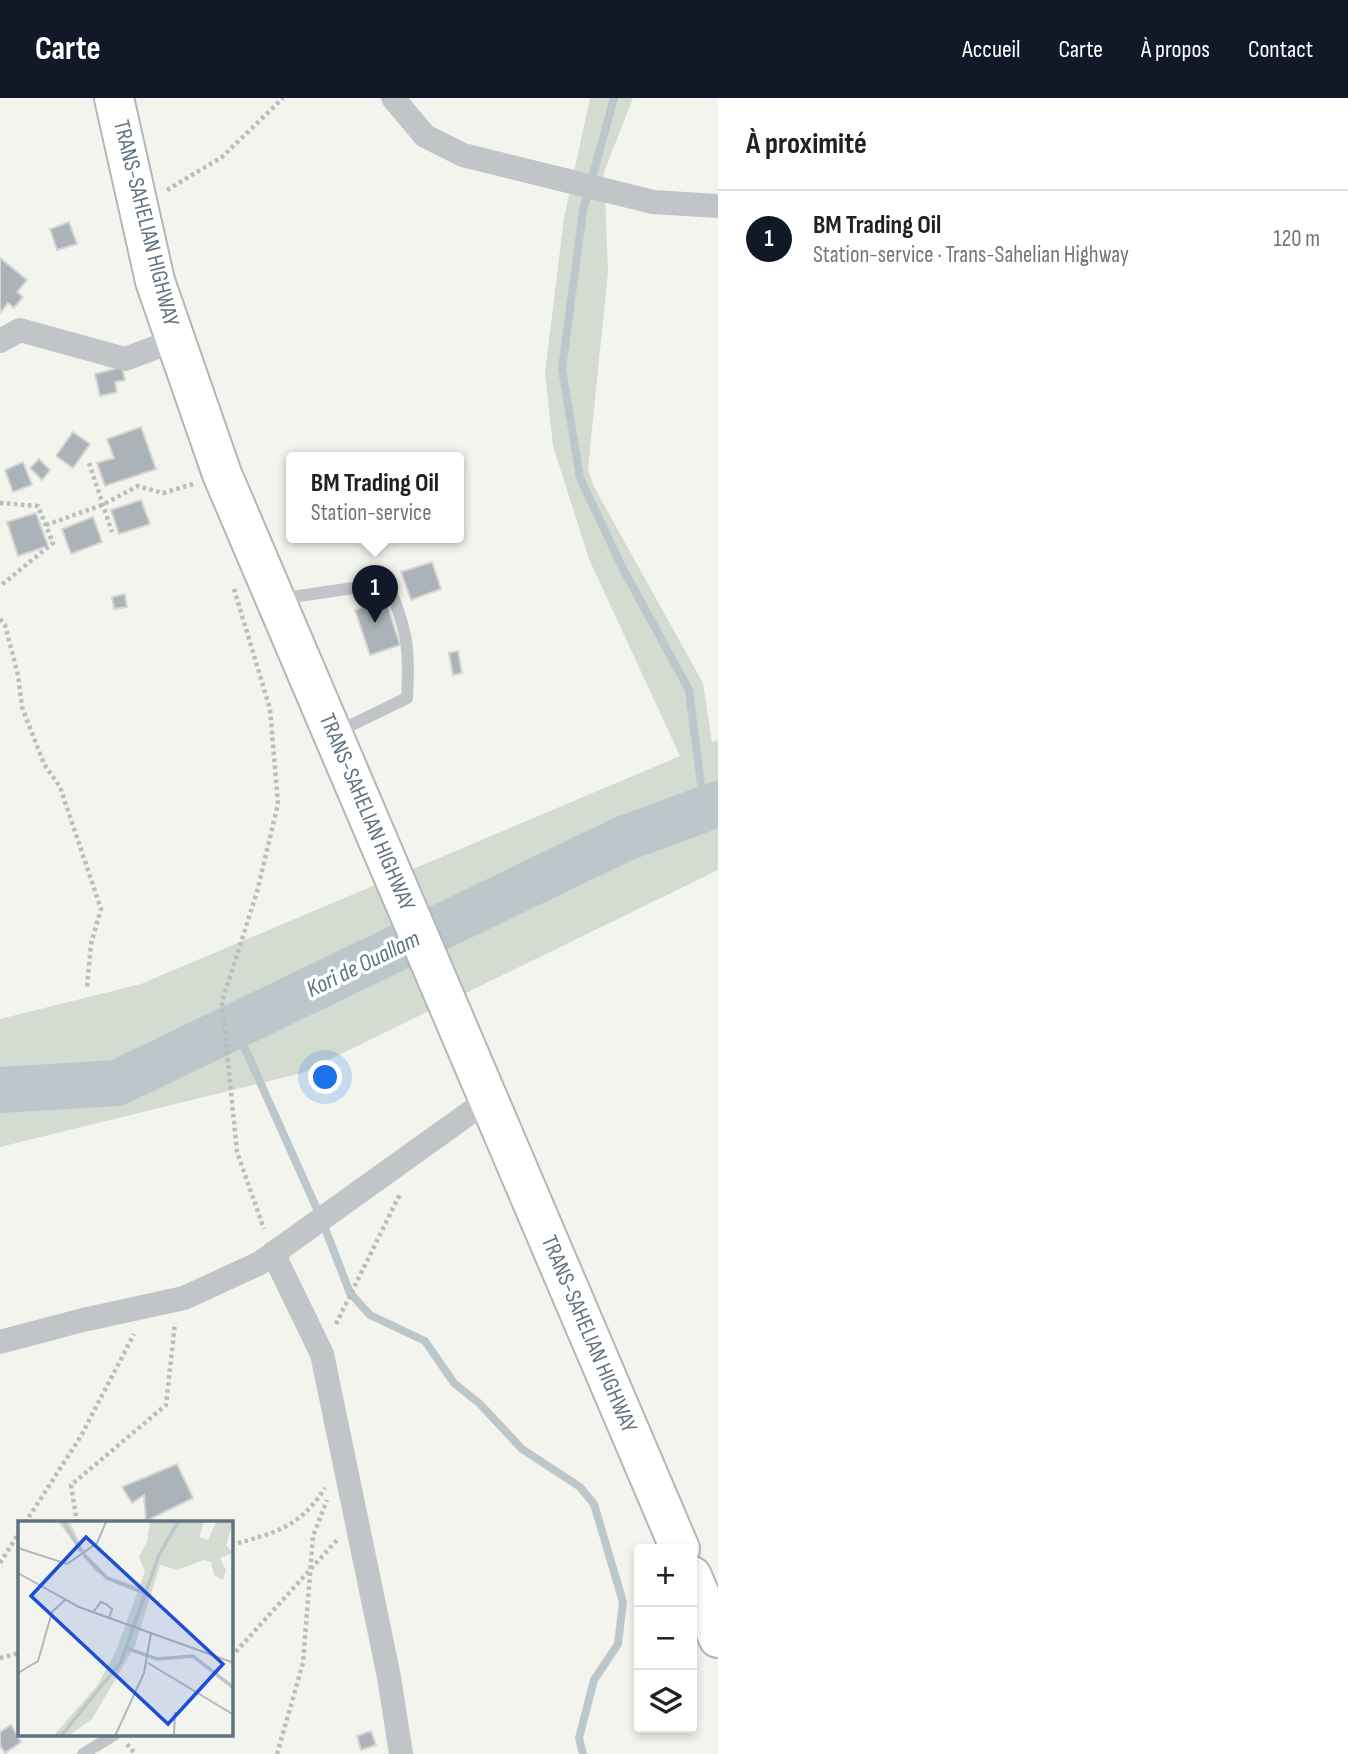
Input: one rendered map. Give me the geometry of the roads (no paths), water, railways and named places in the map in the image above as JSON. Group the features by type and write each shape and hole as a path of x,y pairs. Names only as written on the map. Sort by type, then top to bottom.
{"highway":[{"name":"TRANS-SAHELIAN HIGHWAY","path":"114,98 155,281 222,474 678,1544"},
{"path":"697,1588 718,1638"}],"street":[{"path":"393,98 425,136 463,155 653,202 718,206"},
{"path":"0,341 20,330 125,359 176,340"},
{"path":"0,1342 177,1300 260,1263 489,1099"},
{"path":"272,1253 322,1354 345,1453 389,1677 401,1754"}],"lane":[{"path":"275,599 388,583 406,628 409,651 407,698 334,733"},
{"path":"83,1754 112,1736"}],"waterway":[{"path":"614,98 583,211 562,369 580,478 622,567 689,690 704,809"},
{"name":"Kori de Ouallam","path":"0,1090 117,1083 623,839 718,804"},
{"path":"235,1026 321,1218 350,1293 370,1315 425,1341 454,1383 480,1404 522,1449 580,1487 594,1504 623,1602 618,1644 594,1680 579,1738 583,1754"}],"place":[{"name":"BM Trading Oil","path":"375,623"}]}
